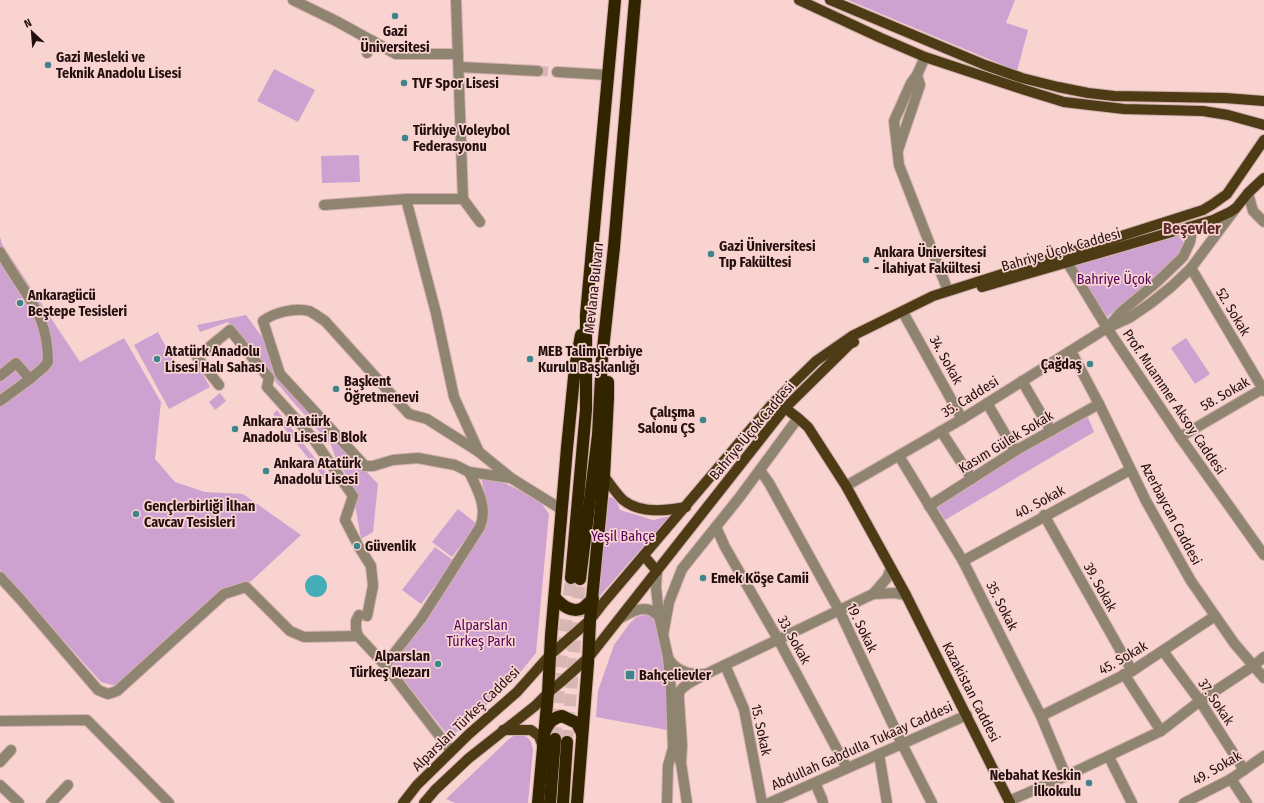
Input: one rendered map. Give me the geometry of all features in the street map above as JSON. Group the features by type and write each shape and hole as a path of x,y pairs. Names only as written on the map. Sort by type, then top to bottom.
{"highway":[{"name":"Mevlana Bulvarı","path":"615,0 586,315 586,410 575,578 598,435 602,358 636,4"},
{"path":"538,803 548,693 561,508 575,367 586,315"},
{"path":"577,803 589,657 590,620 604,476 608,388 607,374 602,358"},
{"path":"555,598 564,607 573,610 582,608 593,599"},
{"path":"544,732 550,721 556,717 562,716 577,723 582,733"},
{"path":"550,803 561,740 563,803"}],"main road":[{"path":"798,0 925,57 1064,102 1124,109 1203,111 1228,115 1264,125"},
{"path":"830,0 990,67 1022,78 1058,87 1114,96 1225,98 1264,101"},
{"name":"Bahriye Üçok Caddesi","path":"590,620 773,403 816,362 852,336 933,296 1208,207 1227,194 1264,140"},
{"path":"1236,208 1248,193 1264,178"},
{"name":"Bahriye Üçok Caddesi","path":"548,693 589,657 785,408 850,344 933,302 1213,220 1236,208"},
{"path":"1189,214 1193,226"},
{"name":"Kazakistan Caddesi","path":"773,403 785,408 808,428 846,486 906,595 1010,802"},
{"path":"604,476 620,497 631,505 639,508 655,510 669,510 686,507"},
{"path":"644,556 657,571"},
{"name":"Alparslan Türkeş Caddesi","path":"402,803 417,784 468,734 517,692 550,656 590,620"},
{"name":"Alparslan Türkeş Caddesi","path":"424,803 435,790 469,758 535,706 548,693"},
{"path":"503,730 531,730 539,736 543,747"}],"street":[{"path":"293,0 396,54 458,54"},
{"path":"456,0 463,199 480,222"},
{"path":"367,53 373,41"},
{"path":"925,57 917,76 911,83 894,121 899,165 948,291"},
{"path":"459,67 538,71"},
{"path":"557,72 608,76"},
{"path":"898,152 920,85 917,76"},
{"path":"894,121 908,122"},
{"path":"1248,193 1253,211 1264,222"},
{"path":"324,205 406,199 463,199"},
{"path":"406,199 436,313 454,397 479,452"},
{"path":"1107,328 1129,318 1171,287 1191,268 1236,208"},
{"path":"1107,328 1121,312 1157,282 1183,257 1190,242 1193,226"},
{"path":"0,252 37,308 45,330 48,362 30,379 0,401"},
{"name":"Prof. Muammer Aksoy Caddesi","path":"1067,262 1107,328 1180,437 1264,555"},
{"name":"52. Sokak","path":"1191,268 1264,389"},
{"path":"511,478 469,472 456,465 418,458 393,460 373,466 365,466 280,374 263,321 270,316 292,310 308,311 325,321 409,414 427,419 479,452 511,478 561,508"},
{"name":"34. Sokak","path":"906,316 962,419"},
{"name":"35. Caddesi","path":"846,486 941,432 1107,328"},
{"path":"219,385 197,356 230,330 269,378 267,387 312,437 353,496 345,520 371,566 373,586 370,602 363,616 358,636"},
{"name":"Azerbaycan Caddesi","path":"1071,351 1099,404 1146,501 1191,581 1234,643 1264,678"},
{"path":"0,376 16,363 30,379"},
{"path":"1022,381 1051,431"},
{"name":"58. Sokak","path":"1180,437 1264,389"},
{"path":"987,404 1016,451"},
{"name":"Kasım Gülek Sokak","path":"929,506 1016,451 1099,404"},
{"path":"663,635 669,602 682,569 760,470 798,418"},
{"path":"941,432 972,479"},
{"name":"35. Sokak","path":"899,456 963,561 1041,716 1066,776"},
{"name":"19. Sokak","path":"760,470 769,483 838,610 932,803"},
{"name":"40. Sokak","path":"963,561 1130,470"},
{"path":"385,665 420,619 480,527 483,520 483,507 479,491 469,472"},
{"name":"39. Sokak","path":"1044,516 1160,730"},
{"name":"33. Sokak","path":"716,527 725,548 778,639 847,768"},
{"path":"873,594 887,578 891,568"},
{"path":"657,571 656,587 659,616 668,658 671,690 673,748 668,766 667,803"},
{"path":"0,577 98,690 108,694 117,691 224,594 246,587 290,631 304,637 358,636 385,665 451,752"},
{"path":"687,803 681,763 682,745 679,693 682,689 692,681 706,674 873,594 895,593 906,595"},
{"path":"617,620 641,609 650,610 659,616"},
{"name":"45. Sokak","path":"1041,716 1128,673 1216,616"},
{"name":"37. Sokak","path":"1163,650 1200,701 1244,770"},
{"path":"1010,802 1160,730 1264,657"},
{"path":"668,658 678,669 694,674 706,674"},
{"name":"15. Sokak","path":"725,665 744,709 762,803"},
{"name":"Abdullah Gabdulla Tukaay Caddesi","path":"769,803 967,714"},
{"path":"2,723 86,720 169,803"},
{"path":"673,748 681,763"},
{"path":"0,762 11,750"},
{"path":"879,754 887,803"},
{"path":"1108,756 1132,803"},
{"name":"49. Sokak","path":"1184,803 1231,779 1264,756"},
{"path":"1231,779 1247,803"},
{"path":"815,783 823,803"},
{"path":"0,785 19,803"},
{"path":"51,803 68,785"}],"green space":[{"path":"848,0 1015,0 1006,23 1028,30 1017,71"},
{"path":"274,69 315,90 298,122 257,101"},
{"path":"359,155 360,182 322,183 321,156"},
{"name":"Bahriye Üçok","path":"1173,235 1181,237 1184,244 1183,250 1174,262 1107,317 1074,265"},
{"name":"Gençlerbirliği İlhan Cavcav Tesisleri","path":"0,237 2,244 80,362 124,338 161,402 155,459 175,482 205,492 243,494 301,535 249,583 219,592 116,686 101,682 0,570"},
{"path":"246,315 268,345 277,375 378,484 373,532 361,539 351,482 336,459 331,445 268,373 228,322 200,332 197,325"},
{"path":"158,332 180,374 197,365 210,387 169,409 134,345"},
{"path":"1186,338 1210,374 1195,384 1171,348"},
{"path":"220,393 226,401 215,410 209,402"},
{"path":"277,410 328,475 324,478 273,414"},
{"path":"1087,415 1094,432 945,520 937,506"},
{"name":"Alparslan Türkeş Parkı","path":"481,477 502,482 523,492 541,503 549,514 536,653 514,680 450,738 391,664 487,513"},
{"name":"Yeşil Bahçe","path":"603,495 616,499 620,510 653,520 670,516 597,599"},
{"path":"458,509 477,524 452,557 432,542"},
{"path":"435,547 454,561 421,604 402,590"},
{"path":"648,614 659,629 665,673 667,730 596,717 598,691 614,645 630,623 637,617"},
{"path":"518,733 528,738 533,750 528,803 455,803 446,799 509,739"}],"water":[{"path":"316,575 324,578 327,586 324,594 316,597 308,594 305,586 308,578"}],"tunnel":[{"path":"538,71 557,72"},
{"path":"555,739 561,663 571,578"},
{"path":"567,742 580,579"}],"place":[{"name":"Gazi Üniversitesi","path":"395,16"},
{"name":"Gazi Mesleki ve Teknik Anadolu Lisesi","path":"48,65"},
{"name":"TVF Spor Lisesi","path":"404,83"},
{"name":"Türkiye Voleybol Federasyonu","path":"405,138"},
{"name":"Gazi Üniversitesi Tıp Fakültesi","path":"711,254"},
{"name":"Ankara Üniversitesi - İlahiyat Fakültesi","path":"866,260"},
{"name":"Ankaragücü Beştepe Tesisleri","path":"20,303"},
{"name":"Atatürk Anadolu Lisesi Halı Sahası","path":"157,359"},
{"name":"MEB Talim Terbiye Kurulu Başkanlığı","path":"530,359"},
{"name":"Çağdaş","path":"1090,364"},
{"name":"Başkent Öğretmenevi","path":"336,389"},
{"name":"Çalışma Salonu ÇS","path":"703,420"},
{"name":"Ankara Atatürk Anadolu Lisesi B Blok","path":"235,429"},
{"name":"Ankara Atatürk Anadolu Lisesi","path":"266,471"},
{"name":"Gençlerbirliği İlhan Cavcav Tesisleri","path":"136,514"},
{"name":"Güvenlik","path":"357,546"},
{"name":"Emek Köşe Camii","path":"703,578"},
{"name":"Alparslan Türkeş Mezarı","path":"438,664"},
{"name":"Bahçelievler","path":"630,675"},
{"name":"Nebahat Keskin İlkokulu","path":"1089,783"}],"district":[{"name":"Beşevler","path":"1192,228"}]}
